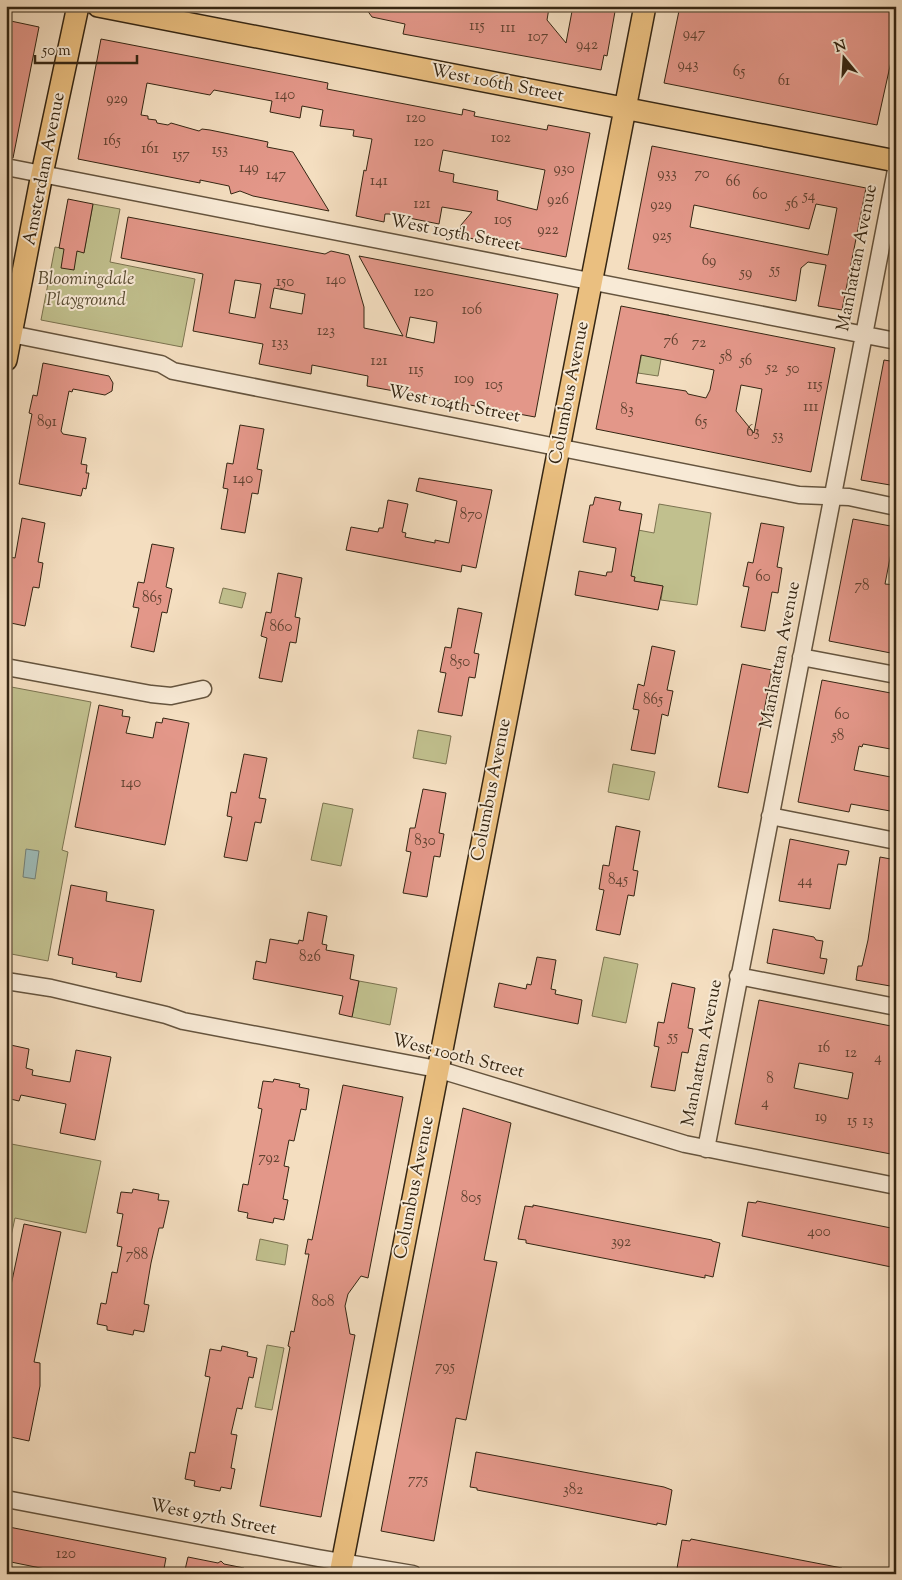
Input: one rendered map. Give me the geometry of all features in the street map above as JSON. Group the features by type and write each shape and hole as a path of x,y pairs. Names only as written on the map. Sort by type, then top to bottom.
{"main road":[{"name":"Amsterdam Avenue","path":"6,360 9,334 78,6"},
{"name":"West 106th Street","path":"98,6 896,161"},
{"name":"Columbus Avenue","path":"341,1568 645,6"}],"street":[{"name":"West 105th Street","path":"6,167 896,341"},
{"name":"Manhattan Avenue","path":"706,1149 738,976 896,170"},
{"name":"West 104th Street","path":"9,334 161,364 173,371 799,495 832,498 849,497 896,507"},
{"path":"801,657 896,675"},
{"path":"6,667 151,694 171,696 203,690"},
{"path":"770,816 896,841"},
{"path":"738,976 896,1007"},
{"name":"West 100th Street","path":"6,981 50,988 166,1015 183,1021 437,1069 706,1149 896,1186"},
{"name":"West 97th Street","path":"6,1499 341,1568 413,1574"}],"green space":[{"name":"Bloomingdale Playground","path":"93,204 120,209 110,262 195,279 182,347 41,320 55,247 84,252"},
{"path":"650,312 669,315 658,376 638,373"},
{"path":"659,504 711,513 697,605 661,600 663,586 634,581 635,577 631,576 638,530 654,533"},
{"path":"223,588 246,593 242,608 219,603"},
{"path":"6,686 91,702 62,850 68,852 48,961 6,953"},
{"path":"418,730 451,736 446,764 413,758"},
{"path":"613,764 655,772 649,800 608,792"},
{"path":"323,803 353,809 341,866 311,860"},
{"path":"604,957 638,964 626,1023 592,1016"},
{"path":"359,981 397,988 390,1025 352,1017"},
{"path":"6,1143 101,1161 86,1233 15,1218 6,1259"},
{"path":"260,1239 288,1245 285,1265 256,1260"},
{"path":"267,1345 284,1348 272,1410 255,1407"}],"water":[{"path":"26,849 39,851 35,879 23,877"}],"building":[{"path":"364,6 538,6 549,8 547,20 566,43 573,6 616,6 607,56 604,55 601,70 403,34 405,24 372,17"},
{"path":"680,6 896,6 896,39 877,125 664,83"},
{"path":"6,20 39,27 13,158 6,157"},
{"path":"101,39 328,83 327,89 462,115 463,109 475,112 474,116 547,130 548,125 590,133 566,257 459,236 461,225 472,212 442,207 439,224 389,214 385,214 384,222 356,216 364,170 366,171 372,139 353,136 354,130 320,126 323,110 302,106 300,118 270,112 272,101 214,90 210,95 147,83 141,115 148,116 148,119 156,120 157,123 168,125 171,123 199,131 202,129 210,130 268,142 267,147 293,152 329,211 253,196 240,191 231,194 229,186 200,180 200,183 78,159","holes":["443,150 545,170 537,210 497,200 498,191 453,182 454,174 439,171"]},
{"path":"652,146 866,188 842,310 818,306 826,265 808,262 801,268 796,301 628,269","holes":["816,204 837,208 828,255 690,227 694,205 809,229"]},
{"path":"68,199 93,204 84,253 77,251 74,270 61,268 64,249 59,248"},
{"path":"128,217 325,254 331,251 349,255 364,307 364,328 403,336 359,256 558,294 535,417 367,386 368,376 312,365 311,374 259,364 263,344 193,331 203,274 121,258","holes":["235,280 261,284 255,318 229,313","274,288 305,294 302,314 270,308","410,317 437,322 434,343 406,337"]},
{"path":"621,306 835,348 811,472 596,429","holes":["641,355 714,370 710,390 706,398 688,394 686,391 636,383","741,385 762,389 754,433 736,411"]},
{"path":"884,360 896,362 896,486 861,480"},
{"path":"43,363 109,376 113,383 112,391 105,395 73,389 72,392 69,391 61,431 63,434 86,438 81,464 87,465 86,473 89,473 86,489 83,488 81,496 19,484 32,414 29,413 33,395 37,396"},
{"path":"240,425 264,429 257,469 262,470 258,494 252,493 245,533 221,529 228,489 223,488 227,463 233,464"},
{"path":"419,478 492,490 476,568 462,565 461,572 346,550 351,527 378,532 379,528 383,528 388,500 408,504 402,532 406,533 405,537 435,543 435,540 449,543 457,501 416,491"},
{"path":"595,497 621,502 619,510 642,514 631,576 635,577 634,581 663,586 658,610 575,595 579,571 606,576 607,572 612,572 616,548 583,542 590,505 593,505"},
{"path":"22,518 45,523 38,562 43,563 39,588 33,587 25,626 6,622 6,601 10,582 6,582 6,569 9,557 15,558"},
{"path":"853,519 896,527 896,546 894,554 891,553 885,584 896,585 896,654 829,641"},
{"path":"761,523 784,527 777,567 782,568 778,593 772,592 765,631 741,627 749,587 743,586 748,562 753,563"},
{"path":"152,544 174,548 166,587 172,589 167,613 162,612 154,652 131,647 139,608 133,607 138,582 144,583"},
{"path":"278,573 302,578 295,617 300,618 296,643 290,642 282,682 259,678 267,638 261,636 266,612 271,613"},
{"path":"458,608 482,613 474,653 479,654 475,678 469,677 462,716 438,712 446,673 440,672 445,647 451,648"},
{"path":"652,646 675,651 667,690 673,691 668,716 662,714 655,754 631,750 639,710 633,709 638,684 644,686"},
{"path":"742,664 772,670 748,793 718,787"},
{"path":"822,680 896,694 896,750 863,744 862,747 859,746 854,770 896,778 896,812 851,804 849,812 798,802"},
{"path":"99,705 123,710 122,716 130,717 126,733 153,738 156,722 162,723 163,718 189,723 165,845 75,827"},
{"path":"244,754 267,758 259,798 266,799 261,823 255,822 247,861 224,857 232,817 227,816 231,792 236,793"},
{"path":"423,789 446,793 439,833 444,834 440,857 434,856 427,897 403,893 411,852 406,851 410,828 415,828"},
{"path":"616,826 640,831 633,870 638,871 634,896 628,895 620,935 596,930 604,890 599,889 603,865 609,866"},
{"path":"790,839 849,851 846,865 838,864 830,909 779,901"},
{"path":"880,857 896,860 896,987 856,980 858,966 862,966 868,940"},
{"path":"71,885 107,892 106,901 154,910 141,982 116,977 117,973 72,964 73,958 58,955"},
{"path":"308,912 327,916 322,944 327,945 326,950 354,955 350,979 359,981 352,1017 339,1014 343,996 253,979 256,961 266,963 270,939 298,944 299,940 303,941"},
{"path":"773,929 814,937 816,940 823,941 820,958 827,959 824,974 767,963"},
{"path":"537,957 556,960 551,989 556,990 555,994 582,1000 578,1024 494,1007 499,983 526,989 527,984 531,985"},
{"path":"672,983 695,988 688,1028 693,1029 688,1053 682,1052 675,1091 651,1087 659,1047 654,1046 658,1022 664,1023"},
{"path":"759,1000 896,1027 896,1155 735,1124","holes":["799,1063 853,1073 848,1099 794,1088"]},
{"path":"6,1044 29,1049 26,1068 33,1070 32,1075 70,1082 76,1050 111,1057 95,1140 60,1133 66,1104 21,1095 19,1101 6,1098"},
{"path":"274,1079 300,1084 299,1087 309,1089 306,1110 301,1109 294,1141 289,1140 284,1166 289,1167 283,1199 288,1200 284,1220 274,1218 273,1223 247,1218 248,1213 238,1211 243,1184 248,1185 262,1109 258,1108 263,1081 273,1082"},
{"path":"343,1085 403,1097 368,1278 361,1276 348,1294 345,1306 350,1334 355,1335 321,1517 260,1506 290,1347 288,1346 291,1331 294,1332 309,1254 305,1254 308,1239 312,1240"},
{"path":"463,1108 511,1123 484,1260 497,1262 466,1420 456,1418 434,1541 381,1531"},
{"path":"133,1189 159,1194 158,1200 169,1201 163,1228 159,1228 151,1263 144,1304 149,1305 144,1332 134,1330 133,1335 107,1330 107,1326 97,1324 101,1303 106,1304 112,1272 117,1273 122,1247 117,1246 123,1214 117,1213 121,1192 132,1193"},
{"path":"757,1201 896,1229 896,1268 742,1236 748,1202 756,1203"},
{"path":"533,1205 720,1243 713,1277 705,1275 705,1278 526,1243 526,1240 518,1239 525,1206 533,1207"},
{"path":"24,1224 61,1232 34,1362 40,1363 40,1386 29,1441 6,1436 6,1309"},
{"path":"222,1346 248,1352 247,1356 257,1358 253,1378 249,1377 242,1409 237,1408 231,1434 237,1435 231,1468 235,1469 231,1489 221,1487 220,1491 194,1486 195,1481 185,1479 190,1452 195,1453 210,1377 205,1376 210,1349 221,1351"},
{"path":"476,1452 672,1490 666,1525 657,1523 657,1525 477,1490 477,1488 470,1487"},
{"path":"9,1527 166,1558 163,1574 65,1573 6,1561 6,1528"},
{"path":"691,1539 842,1568 841,1574 676,1574 682,1540 690,1541"},
{"path":"188,1557 218,1563 221,1561 224,1564 244,1568 243,1574 184,1574"}]}
